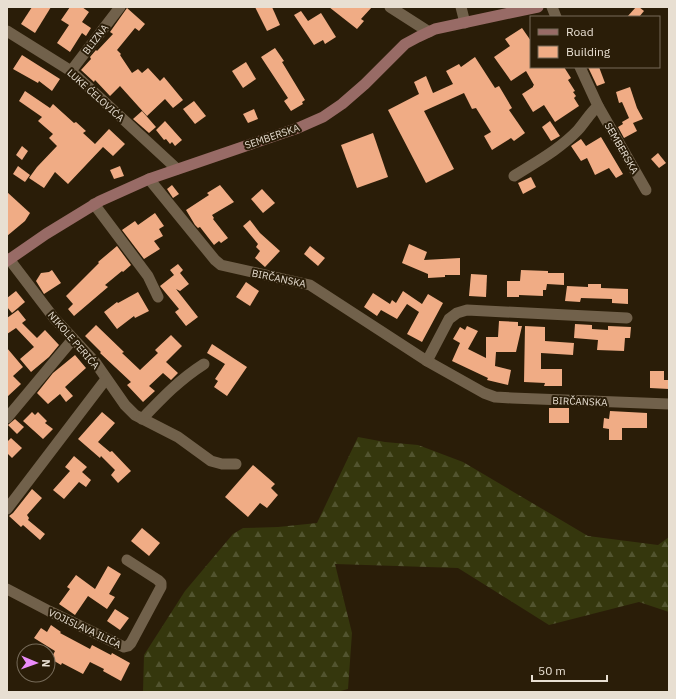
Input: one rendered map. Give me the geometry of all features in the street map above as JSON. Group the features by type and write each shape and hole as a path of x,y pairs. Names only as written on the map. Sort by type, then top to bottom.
{"main road":[{"name":"SEMBERSKA","path":"8,260 94,204 149,179 298,128 322,117 342,104 365,84 405,44 429,32 436,29 538,7"}],"street":[{"name":"BLIZNA","path":"71,71 120,7"},
{"path":"390,7 429,32"},
{"path":"461,7 465,23"},
{"name":"LUKE ĆELOVIĆA","path":"7,31 71,71 176,169"},
{"name":"SEMBERSKA","path":"580,68 598,106 646,190"},
{"path":"514,176 555,150 578,130 598,106"},
{"name":"BIRČANSKA","path":"149,179 215,260 221,265 310,285 427,361 484,393 495,397 669,404"},
{"path":"94,204 148,276 158,297"},
{"name":"NIKOLE PERIĆA","path":"8,260 54,318 95,362 125,405 135,415 178,437 211,461 222,464 236,464"},
{"path":"427,361 449,320 457,313 468,310 627,318"},
{"path":"7,418 73,339"},
{"path":"142,419 170,389 187,375 204,364"},
{"path":"7,509 106,379"},
{"name":"VOJISLAVA ILIĆA","path":"7,589 124,647 131,643 161,587 161,583 158,580 127,560"}],"green space":[{"path":"358,437 385,442 418,445 463,462 588,536 658,545 669,537 669,612 639,602 549,625 458,568 335,564 352,633 348,689 337,692 143,692 144,655 185,591 233,534 243,528 278,527 317,523"}],"building":[{"path":"32,7 51,7 35,33 21,24"},
{"path":"70,7 82,7 89,12 82,22 91,28 86,36 82,33 70,52 57,43 69,25 61,20"},
{"path":"255,7 272,7 280,25 267,31"},
{"path":"329,7 372,7 361,19 364,21 357,29"},
{"path":"636,7 639,7 644,11 640,16 628,16"},
{"path":"127,8 145,24 139,31 135,28 117,50 132,73 138,69 142,73 148,68 160,81 164,77 183,100 173,108 165,99 147,116 120,86 110,96 95,80 94,82 81,70 91,59 90,57 96,50 97,51 113,34 110,32"},
{"path":"301,11 308,21 321,13 336,37 325,44 323,40 314,45 294,15"},
{"path":"522,28 530,40 530,68 565,68 571,78 568,80 575,91 573,92 576,96 574,98 579,106 555,122 544,105 533,112 522,94 534,85 526,71 511,81 494,57 510,46 505,39"},
{"path":"275,48 284,61 282,62 305,100 302,102 303,104 291,111 284,101 288,98 261,57"},
{"path":"22,55 60,79 52,91 39,81 38,83 13,69"},
{"path":"475,57 495,88 499,86 512,108 509,110 525,133 514,141 511,138 492,150 484,136 491,132 476,108 472,109 464,93 424,111 454,169 426,183 388,110 419,94 414,82 426,76 433,93 453,84 446,71 459,64 461,67"},
{"path":"246,62 256,79 243,88 232,71"},
{"path":"588,68 599,68 605,83 597,86"},
{"path":"630,87 637,108 643,119 633,123 637,131 624,138 618,127 623,124 622,122 629,118 622,102 619,103 616,92"},
{"path":"25,91 50,108 53,104 74,123 76,122 86,131 83,133 95,144 109,129 125,144 113,156 103,147 68,184 55,172 44,188 29,178 37,167 57,146 49,138 53,134 38,121 42,117 19,101"},
{"path":"194,101 206,116 195,124 183,109"},
{"path":"254,109 258,119 248,123 243,114"},
{"path":"142,111 156,127 149,133 133,119"},
{"path":"165,121 182,140 175,146 172,142 170,144 166,139 164,140 156,130"},
{"path":"550,121 560,136 551,141 542,127"},
{"path":"373,133 388,177 357,188 341,145"},
{"path":"601,137 623,174 616,178 609,168 595,175 587,158 581,161 571,146 581,139 586,146"},
{"path":"22,146 28,151 22,160 16,155"},
{"path":"658,153 666,163 659,168 651,159"},
{"path":"18,166 30,175 25,182 13,174"},
{"path":"120,166 124,176 114,179 110,170"},
{"path":"531,177 536,187 523,194 518,183"},
{"path":"172,185 179,194 173,198 167,189"},
{"path":"220,185 234,202 212,215 214,218 213,219 228,238 221,243 219,241 214,245 200,227 198,228 195,225 186,210 209,195 207,193"},
{"path":"262,189 275,203 263,213 251,199"},
{"path":"7,192 30,213 25,221 7,236"},
{"path":"155,213 164,226 159,229 163,236 154,241 160,249 144,259 122,230 135,221 138,225"},
{"path":"250,220 260,233 280,251 265,267 255,258 260,251 256,247 258,244 243,226"},
{"path":"409,244 427,252 424,260 460,258 460,275 445,275 445,277 428,278 428,274 402,263"},
{"path":"117,246 131,265 105,285 108,287 74,316 68,309 73,304 66,296 99,263 98,262"},
{"path":"310,246 325,258 318,266 304,254"},
{"path":"178,264 183,270 180,273 189,284 180,291 176,289 198,317 186,326 175,312 179,309 160,286 174,275 170,270"},
{"path":"52,270 61,283 44,294 36,281 41,273"},
{"path":"521,270 564,273 564,285 547,284 546,290 543,290 543,296 519,295 519,297 507,297 507,281 520,281"},
{"path":"471,274 487,275 486,297 469,296"},
{"path":"246,282 259,291 250,306 236,297"},
{"path":"588,284 601,284 601,288 628,289 628,304 612,303 612,299 581,298 580,302 565,301 567,286 588,287"},
{"path":"16,291 25,302 12,313 7,307 7,298"},
{"path":"403,291 422,304 428,294 443,303 422,342 407,334 419,312 407,304 397,319 381,310 377,316 364,307 373,293 390,304 392,300 396,303"},
{"path":"138,292 149,311 135,318 134,316 117,329 104,312 117,302 118,303"},
{"path":"18,310 26,320 22,323 37,338 45,330 59,345 49,357 31,372 20,359 34,347 16,328 7,334 7,318"},
{"path":"499,321 518,322 518,326 522,326 516,352 496,352 495,366 511,370 508,385 487,380 488,378 452,361 460,343 453,339 460,327 465,330 467,326 478,331 468,349 486,358 486,337 498,337"},
{"path":"575,324 592,325 592,329 608,330 608,326 631,327 630,338 625,338 624,351 597,350 598,340 574,338"},
{"path":"96,325 140,370 158,353 155,350 171,335 182,346 166,362 178,373 171,380 163,373 149,386 155,391 143,402 127,385 131,382 100,353 101,352 85,336"},
{"path":"525,326 545,327 545,341 574,343 573,355 541,353 541,369 562,369 562,386 544,386 545,383 524,382"},
{"path":"212,344 247,367 227,396 214,387 218,381 215,379 225,364 207,353"},
{"path":"7,348 23,367 13,376 21,384 7,397"},
{"path":"75,355 86,368 65,387 73,396 66,402 60,394 48,404 37,393 53,373"},
{"path":"650,371 664,371 664,380 669,380 669,389 650,388"},
{"path":"549,408 569,408 569,423 549,423"},
{"path":"610,411 647,413 647,428 622,428 622,440 609,440 609,429 603,428 604,418 609,419"},
{"path":"32,412 35,415 38,412 47,421 45,423 53,429 43,439 23,421"},
{"path":"102,412 115,423 98,442 110,452 112,451 131,471 118,483 111,475 115,470 101,456 100,458 78,439"},
{"path":"15,419 24,427 17,434 8,425"},
{"path":"11,438 22,448 12,458 7,453 7,442"},
{"path":"74,456 87,467 82,472 91,480 86,487 79,482 64,499 53,490 70,471 65,467"},
{"path":"253,465 275,484 271,488 278,495 267,508 260,503 248,517 225,497"},
{"path":"32,489 42,498 27,515 29,518 28,520 45,534 40,540 23,525 21,527 9,516"},
{"path":"142,528 160,543 149,556 131,541"},
{"path":"108,566 121,574 109,594 115,597 107,609 88,596 75,615 59,604 70,589 67,587 76,575 95,589"},
{"path":"115,609 129,618 120,630 107,621"},
{"path":"51,625 61,632 60,633 90,649 92,645 111,655 112,653 130,663 121,681 103,671 104,669 90,662 83,674 62,663 61,665 56,662 56,643 42,643 34,638 41,628 47,632"}]}
